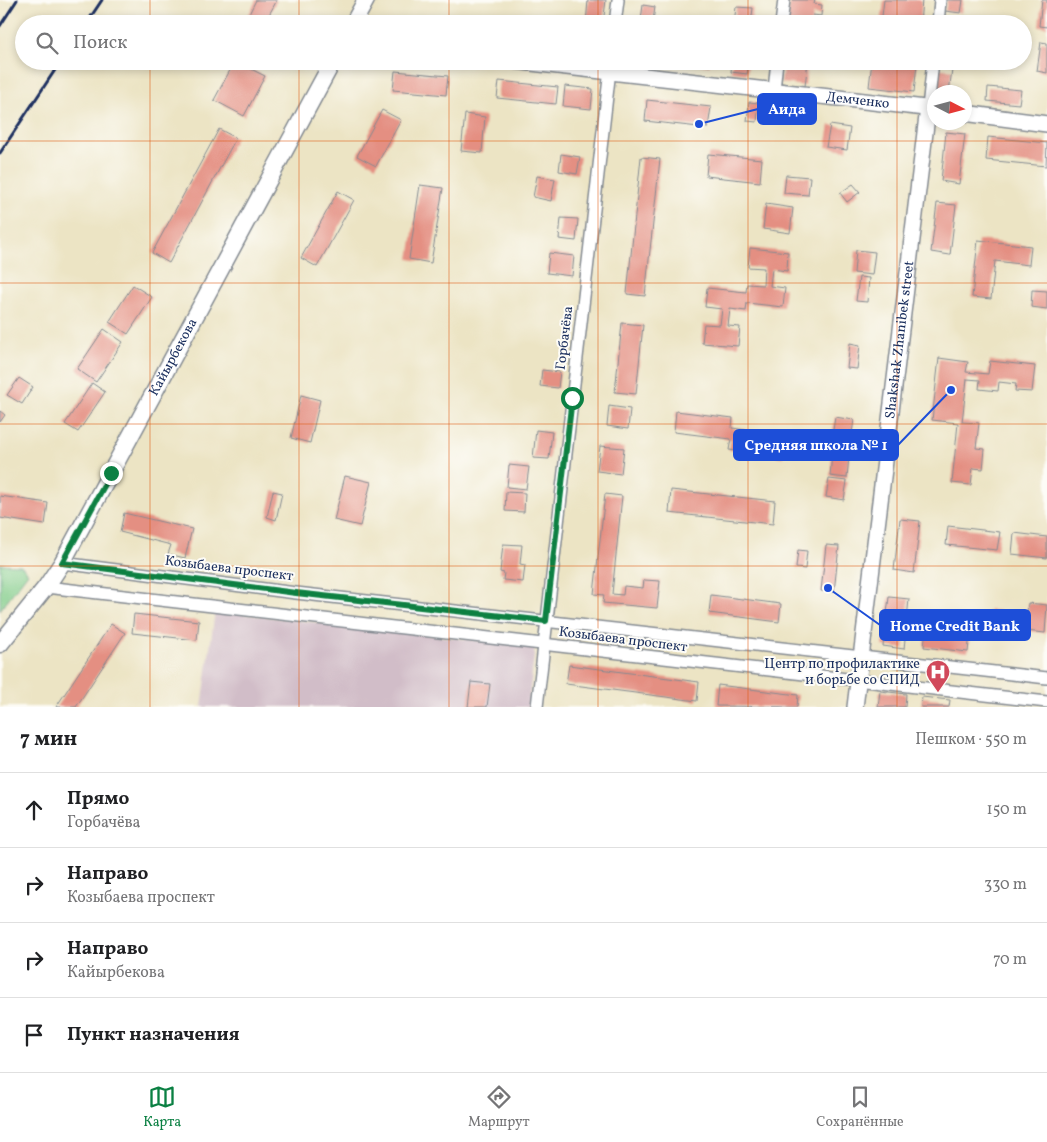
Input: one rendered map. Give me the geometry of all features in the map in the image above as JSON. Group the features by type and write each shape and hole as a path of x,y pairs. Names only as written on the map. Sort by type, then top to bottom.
{"main road":[{"path":"358,15 366,0"},
{"name":"Кайырбекова","path":"0,644 46,587 62,563 328,70"}],"street":[{"path":"616,15 618,0"},
{"path":"782,15 784,0"},
{"path":"939,15 940,0"},
{"name":"Горбачёва","path":"536,707 610,70"},
{"name":"Демченко","path":"631,70 774,90 927,108"},
{"path":"774,90 776,70"},
{"name":"Shakshak Zhanibek street","path":"932,85 933,70"},
{"path":"972,114 1047,124"},
{"name":"Shakshak Zhanibek street","path":"855,707 928,130"},
{"name":"Козыбаева проспект","path":"62,563 296,593 1047,678"},
{"name":"Козыбаева проспект","path":"46,587 544,646 1047,702"}],"shaded area":[{"path":"215,611 535,647 528,707 202,707"}],"green space":[{"path":"0,564 21,565 28,573 0,610"}],"building":[{"path":"256,0 277,0 269,15 248,15"},
{"path":"588,0 606,0 604,15 587,15"},
{"path":"790,0 815,0 814,4 822,5 821,15 788,15"},
{"path":"884,0 922,0 921,15 882,15"},
{"path":"947,0 963,0 961,13 945,11"},
{"path":"1042,0 1047,0 1047,27 1039,26"},
{"path":"643,5 655,7 654,15 642,15"},
{"path":"736,7 753,8 752,15 735,15"},
{"path":"1041,42 1047,43 1047,73 1037,71"},
{"path":"230,70 253,70 265,76 244,116 214,100"},
{"path":"731,70 748,70 747,74 731,72"},
{"path":"782,70 807,70 805,86 781,83"},
{"path":"871,70 916,70 914,92 869,87"},
{"path":"936,70 952,70 950,85 934,85"},
{"path":"395,71 448,76 446,95 393,90"},
{"path":"499,81 558,87 556,104 497,98"},
{"path":"565,86 593,89 591,109 563,106"},
{"path":"988,87 1021,90 1019,104 987,101"},
{"path":"647,100 711,107 708,128 645,121"},
{"path":"749,102 759,103 757,122 747,121"},
{"path":"382,110 401,120 376,166 357,156"},
{"path":"465,114 485,117 482,153 461,151"},
{"path":"830,125 850,128 847,150 826,147"},
{"path":"219,129 236,138 169,263 152,253"},
{"path":"946,132 965,134 959,184 941,181"},
{"path":"988,137 1047,143 1046,166 986,160"},
{"path":"561,154 580,157 577,174 559,171"},
{"path":"708,154 762,159 760,182 706,176"},
{"path":"641,157 660,159 645,296 627,294"},
{"path":"786,175 810,177 808,195 784,193"},
{"path":"537,176 555,179 551,201 533,197"},
{"path":"853,184 860,192 847,202 840,193"},
{"path":"420,185 443,188 431,263 409,259"},
{"path":"338,191 354,200 317,267 301,258"},
{"path":"937,203 956,205 950,255 931,252"},
{"path":"766,204 793,208 790,233 763,229"},
{"path":"561,218 578,219 576,241 559,239"},
{"path":"978,240 1031,246 1029,265 995,261 991,299 972,297"},
{"path":"750,248 788,252 787,271 772,269 770,286 785,288 783,307 747,303 746,311 730,309 728,326 740,327 738,346 702,343 704,324 720,325 722,309 705,307 707,288 746,292 747,284 763,285 764,268 748,267"},
{"path":"856,250 875,252 872,275 854,273"},
{"path":"549,253 574,256 572,276 547,273"},
{"path":"859,277 869,278 867,302 856,301"},
{"path":"133,285 152,297 128,334 109,322"},
{"path":"1032,290 1047,291 1047,309 1031,307"},
{"path":"622,323 643,325 636,394 615,392"},
{"path":"104,329 123,342 96,382 77,369"},
{"path":"850,343 860,345 857,369 847,368"},
{"path":"939,358 968,362 966,372 988,374 990,361 1035,366 1032,392 1015,391 1016,384 999,382 998,391 979,389 980,380 967,379 962,422 979,423 976,448 985,449 983,469 973,468 971,485 952,483 958,423 932,420"},
{"path":"542,370 560,372 558,388 540,386"},
{"path":"19,378 33,387 22,404 7,395"},
{"path":"92,383 105,392 78,432 65,424"},
{"path":"301,395 320,400 310,443 291,438"},
{"path":"609,406 630,409 628,429 607,426"},
{"path":"0,411 5,415 0,422"},
{"path":"676,411 733,418 732,428 786,435 783,457 729,450 731,439 674,432"},
{"path":"835,417 854,420 850,446 831,443"},
{"path":"536,430 552,432 549,459 533,458"},
{"path":"600,446 624,448 621,474 597,471"},
{"path":"832,454 849,456 847,478 830,476"},
{"path":"509,465 529,467 526,489 507,487"},
{"path":"345,476 371,482 360,526 334,520"},
{"path":"829,479 847,481 844,500 826,497"},
{"path":"671,490 775,501 773,524 669,513"},
{"path":"273,491 282,493 276,520 267,517"},
{"path":"506,492 525,493 524,512 505,511"},
{"path":"605,494 622,496 612,594 623,595 624,586 643,588 644,580 660,581 657,608 603,603 604,595 594,594"},
{"path":"0,496 48,503 45,525 0,518"},
{"path":"124,513 192,529 185,558 168,554 171,545 120,532"},
{"path":"900,519 920,521 914,573 894,570"},
{"path":"948,526 1000,532 997,550 946,545"},
{"path":"1014,533 1047,537 1047,558 1012,554"},
{"path":"503,544 522,545 520,564 525,565 523,582 503,580 504,573 500,572"},
{"path":"826,545 839,546 834,592 821,591"},
{"path":"798,550 807,551 805,569 796,568"},
{"path":"711,595 781,604 779,622 709,613"},
{"path":"889,597 909,599 904,649 883,646"},
{"path":"1028,603 1047,605 1045,633 1026,631"},
{"path":"990,610 1020,613 1018,632 988,629"},
{"path":"134,614 199,621 197,640 132,633"},
{"path":"111,624 125,633 76,707 56,707"},
{"path":"926,628 970,633 968,652 924,647"},
{"path":"569,665 699,682 697,701 566,684"},
{"path":"471,682 490,684 487,707 468,707"},
{"path":"718,685 798,695 797,707 716,706"},
{"path":"880,691 906,694 905,707 878,707"},
{"path":"922,697 950,700 949,707 921,707"}],"railway":[{"path":"0,26 17,0"},
{"path":"92,15 102,0"},
{"path":"0,153 55,70"}],"place":[{"name":"Аида","path":"699,124"},
{"name":"Средняя школа № 1","path":"951,390"},
{"name":"Home Credit Bank","path":"828,588"},
{"name":"Центр по профилактике и борьбе со СПИД","path":"938,693"}],"route":[{"path":"111,473 62,563 296,593 546,621 572,398"}]}
